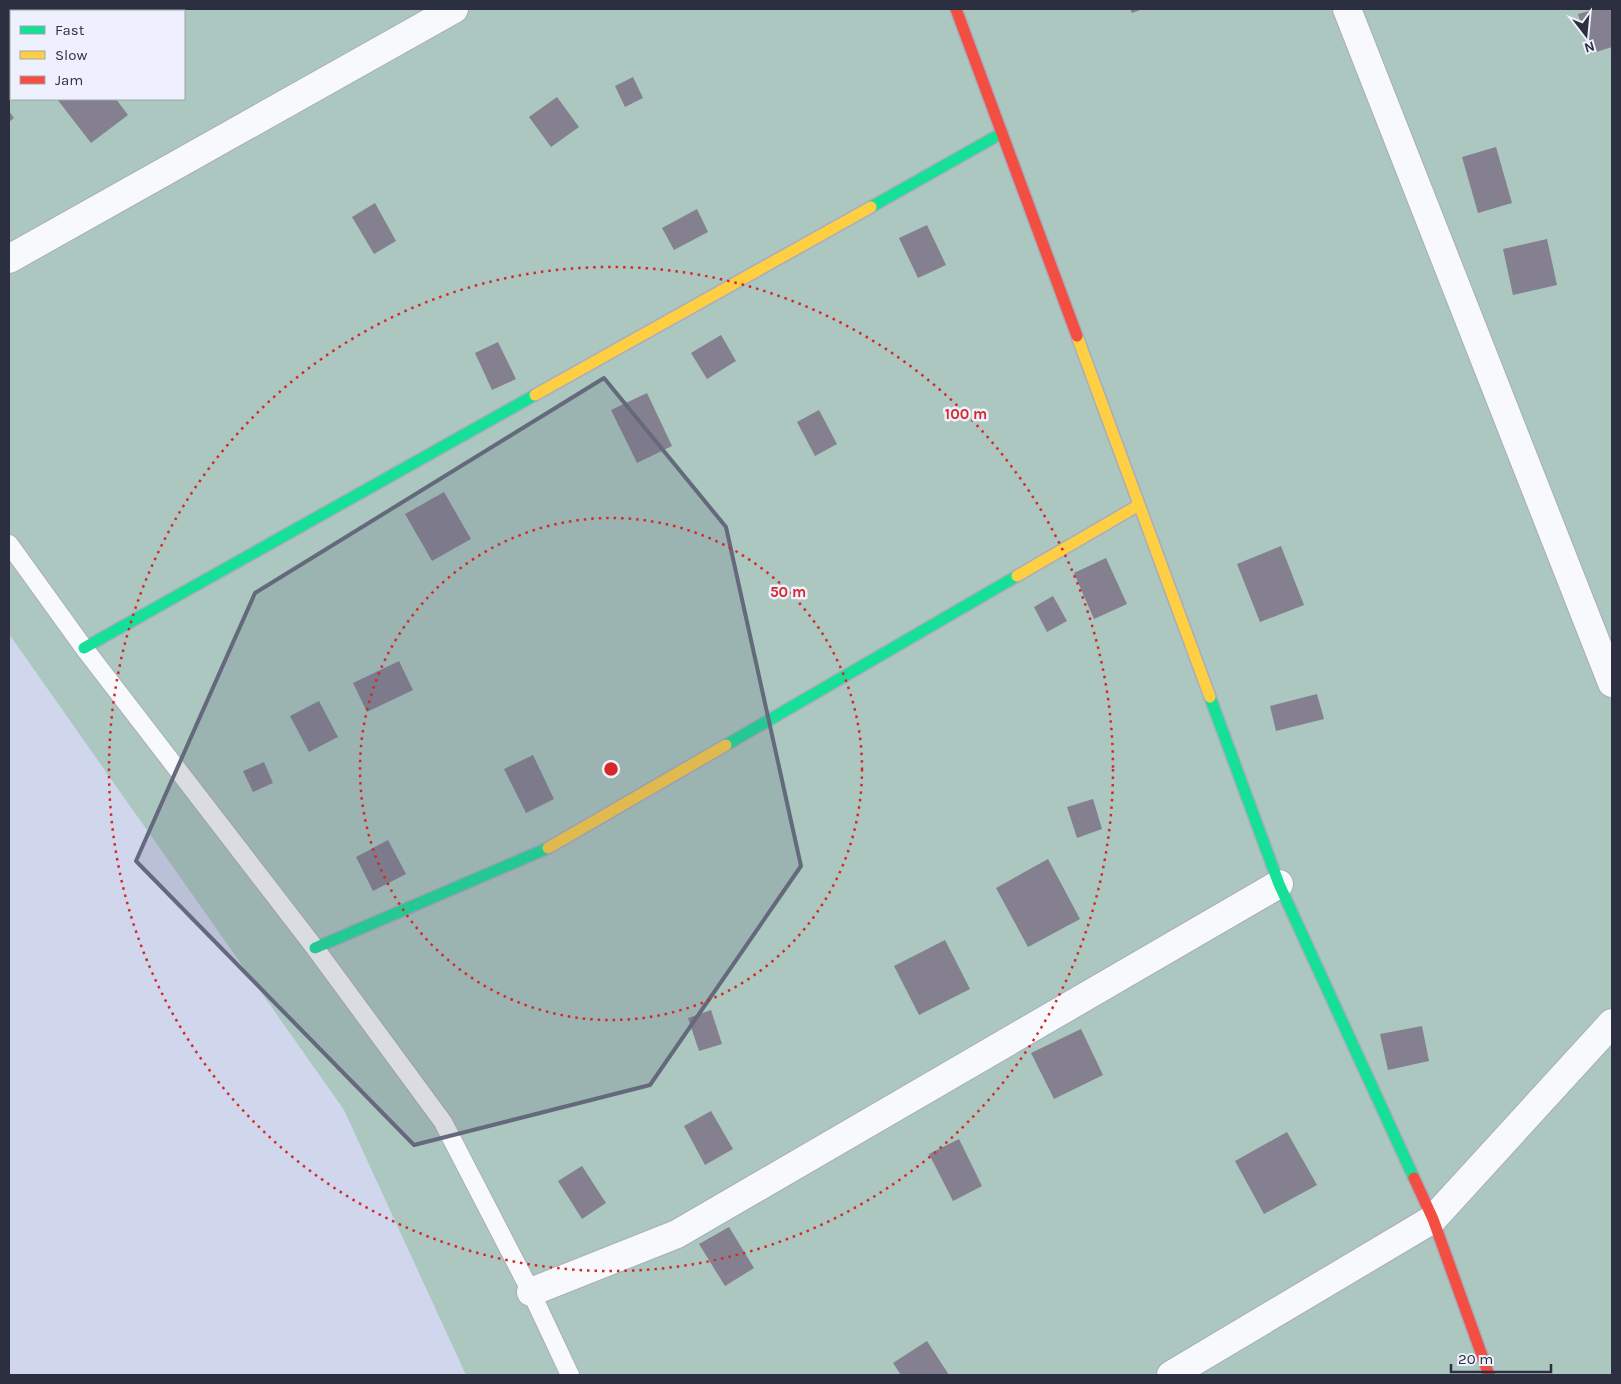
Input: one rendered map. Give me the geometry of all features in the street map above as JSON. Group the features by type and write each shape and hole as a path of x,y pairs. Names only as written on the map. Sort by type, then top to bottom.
{"street":[{"path":"9,259 454,9"},
{"path":"956,9 1279,884 1433,1219 1489,1375"},
{"path":"1347,9 1612,683"},
{"path":"84,648 1002,133"},
{"path":"315,948 559,843 1139,505"},
{"path":"532,1292 677,1234 1279,884"},
{"path":"1171,1375 1433,1219 1612,1023"}],"lane":[{"path":"9,544 84,648 315,948 443,1122 532,1292 570,1375"}],"highlighted area":[{"path":"604,378 726,527 801,866 650,1085 414,1145 136,861 255,593"}],"green space":[{"path":"9,9 1612,9 1612,1375 466,1375 344,1110 9,634"}],"building":[{"path":"1130,9 1143,9 1132,13"},
{"path":"1597,9 1612,9 1612,47 1590,54 1578,14"},
{"path":"633,77 643,98 625,107 615,86"},
{"path":"557,97 579,127 551,147 529,117"},
{"path":"58,100 117,100 128,115 91,143"},
{"path":"9,111 14,118 9,122"},
{"path":"1496,147 1512,203 1478,213 1462,157"},
{"path":"375,203 396,241 374,254 352,217"},
{"path":"697,209 708,232 674,250 662,228"},
{"path":"927,225 946,265 918,278 899,238"},
{"path":"1547,239 1557,285 1513,295 1503,249"},
{"path":"721,335 736,361 707,379 691,353"},
{"path":"498,342 516,379 492,390 475,353"},
{"path":"647,393 672,446 637,463 611,410"},
{"path":"819,410 837,444 815,456 797,422"},
{"path":"444,492 471,539 432,561 405,514"},
{"path":"1281,546 1304,605 1260,622 1237,564"},
{"path":"1106,558 1127,604 1094,619 1074,573"},
{"path":"1053,596 1067,621 1047,632 1034,607"},
{"path":"399,661 413,690 367,712 353,683"},
{"path":"1317,694 1324,719 1276,731 1270,706"},
{"path":"319,701 338,737 309,752 290,716"},
{"path":"533,755 554,799 526,813 504,769"},
{"path":"264,762 273,783 253,792 243,771"},
{"path":"1093,799 1102,829 1077,838 1067,807"},
{"path":"388,840 406,874 373,891 356,857"},
{"path":"1048,859 1080,919 1028,947 996,888"},
{"path":"945,940 970,989 919,1015 894,966"},
{"path":"711,1010 722,1044 699,1051 688,1018"},
{"path":"1422,1026 1429,1061 1388,1070 1380,1034"},
{"path":"1081,1029 1103,1075 1054,1099 1031,1053"},
{"path":"711,1111 733,1149 705,1165 684,1126"},
{"path":"1287,1132 1317,1185 1264,1214 1235,1161"},
{"path":"959,1139 982,1186 953,1201 929,1154"},
{"path":"582,1166 606,1203 582,1219 558,1181"},
{"path":"729,1227 754,1268 725,1286 699,1244"},
{"path":"927,1341 949,1375 901,1375 893,1363"}],"traffic: fast":[{"path":"871,207 1002,133"},
{"path":"84,648 535,395"},
{"path":"726,745 1017,576"},
{"path":"1210,697 1279,884 1414,1178"},
{"path":"315,948 548,848"}],"traffic: slow":[{"path":"535,395 871,207"},
{"path":"1077,336 1210,697"},
{"path":"1017,576 1139,505"},
{"path":"548,848 726,745"}],"traffic: jam":[{"path":"956,9 1077,336"},
{"path":"1414,1178 1433,1219 1489,1375"}]}
